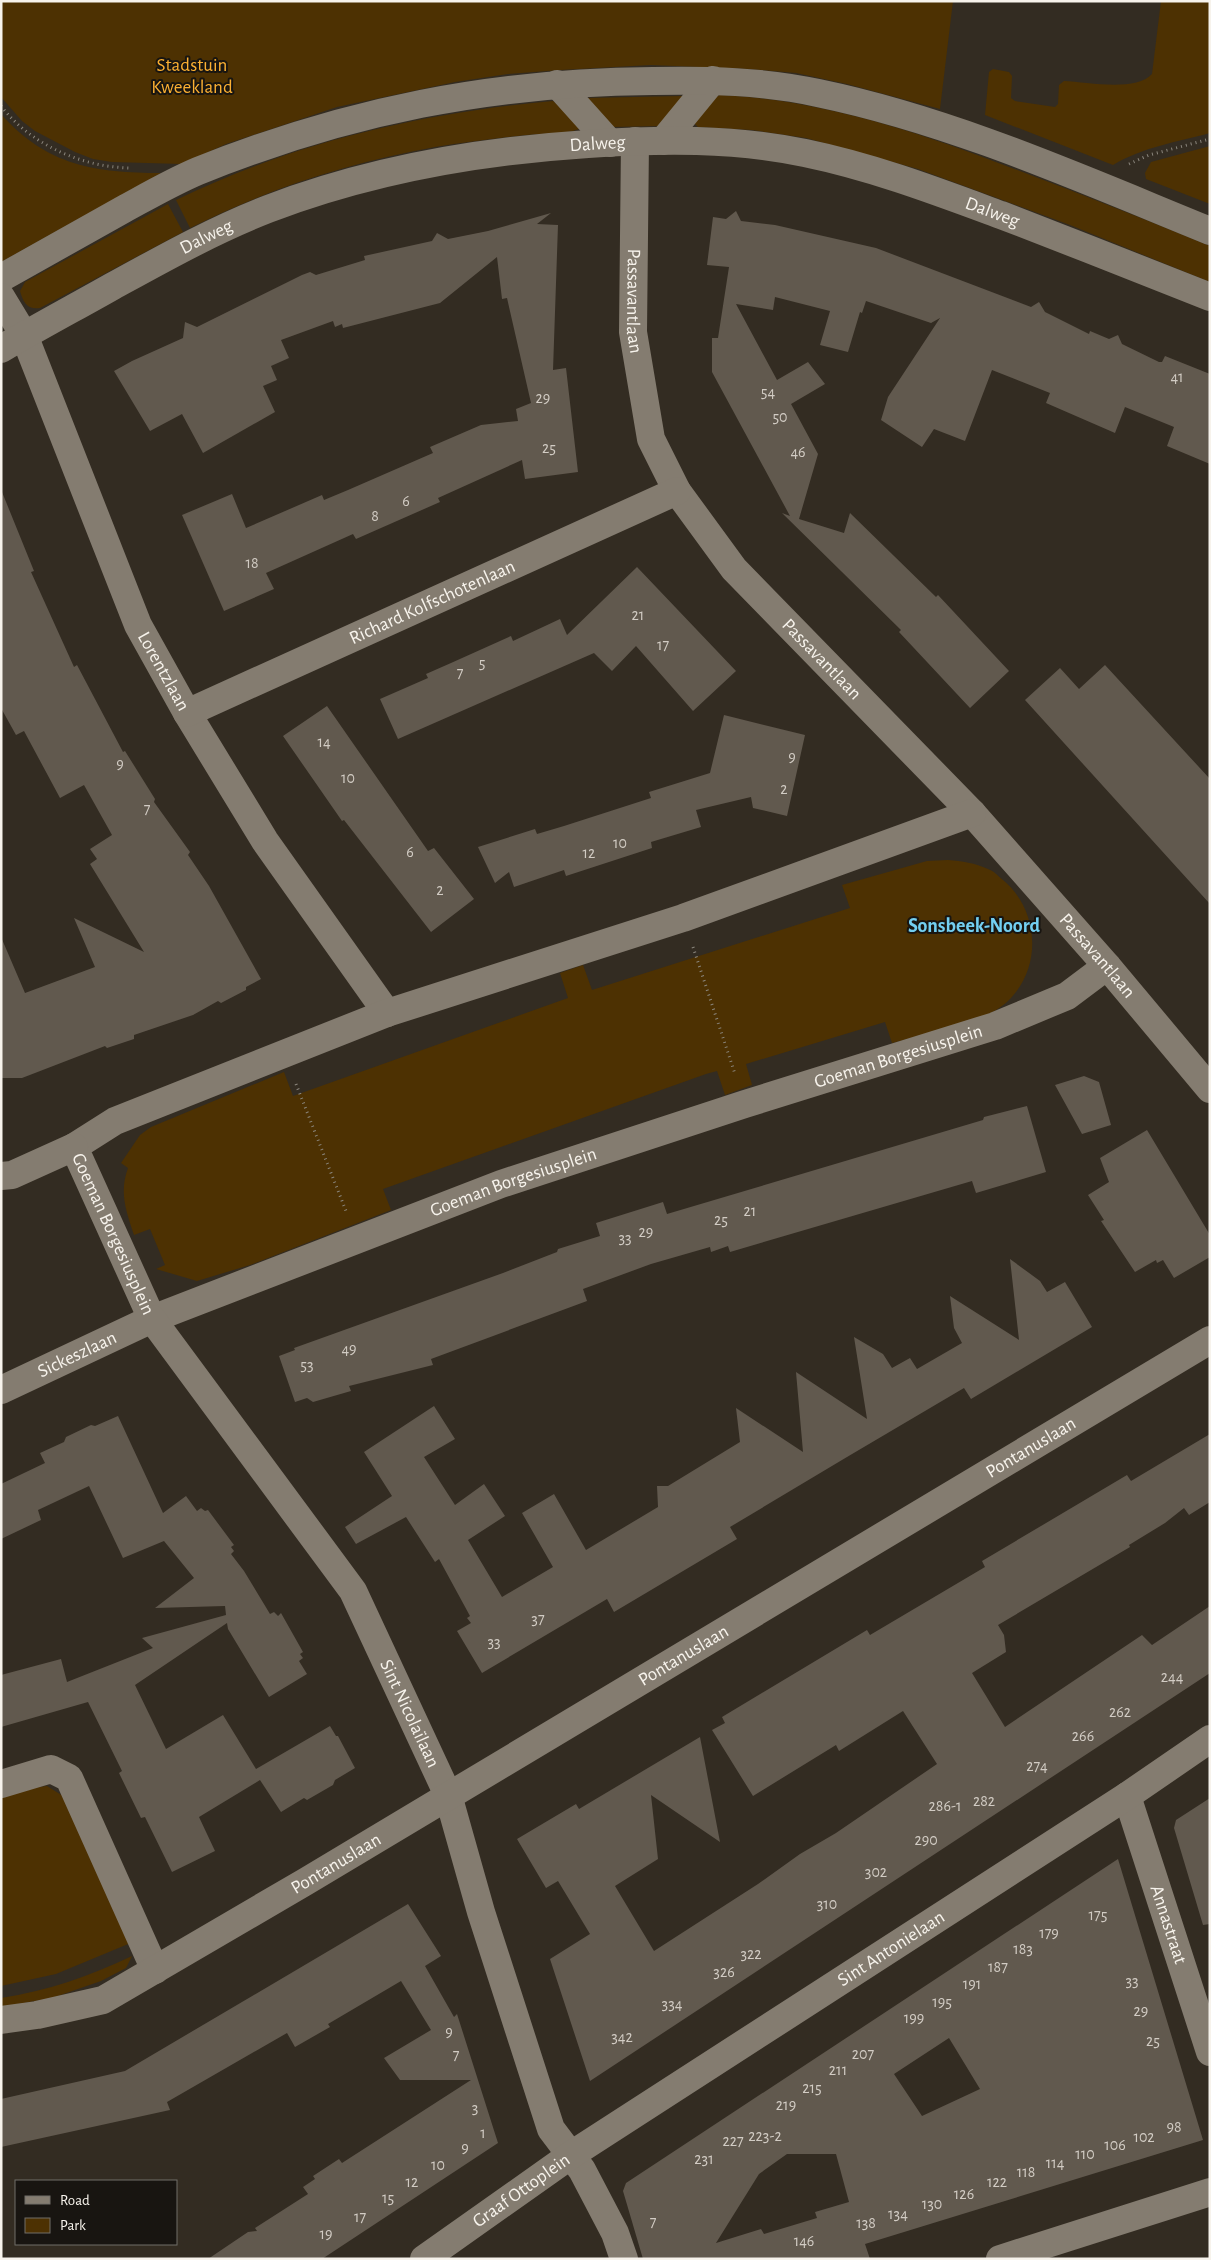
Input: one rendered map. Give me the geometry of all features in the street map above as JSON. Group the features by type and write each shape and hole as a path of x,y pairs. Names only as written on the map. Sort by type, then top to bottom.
{"street":[{"path":"663,141 713,80"},
{"path":"1,278 163,188 196,172 295,135 352,118 414,105 484,92 556,84 713,80 791,88 897,112 1029,159 1210,231"},
{"path":"556,84 622,142"},
{"name":"Dalweg","path":"13,342 192,242 268,209 343,184 415,166 481,154 622,142 663,141 751,144 804,152 858,165 913,182 1210,297"},
{"name":"Passavantlaan","path":"622,142 633,332 651,439 677,491 734,569 972,813 1107,966 1210,1089"},
{"name":"Lorentzlaan","path":"1,297 13,342 138,625 187,713 265,841 387,1013"},
{"name":"Richard Kolfschotenlaan","path":"187,713 677,491"},
{"name":"Goeman Borgesiusplein","path":"972,813 683,918 387,1013 116,1121 74,1147 152,1319 501,1184 745,1104 995,1026 1066,996 1107,966"},
{"path":"1,1176 12,1175 74,1147"},
{"name":"Sickeszlaan","path":"1,1390 152,1319"},
{"name":"Sint Nicolaïlaan","path":"152,1319 354,1591 448,1796 481,1912 551,2128 570,2155"},
{"name":"Pontanuslaan","path":"1,2020 37,2015 102,2000 448,1796 1210,1340"},
{"name":"Sint Antonielaan","path":"570,2155 1127,1796 1210,1739"},
{"path":"1,1784 51,1769 69,1778 155,1970"},
{"name":"Annastraat","path":"1127,1796 1210,2052"},
{"name":"Graaf Ottoplein","path":"424,2259 570,2155 582,2170 615,2233 624,2259"},
{"path":"1000,2259 1210,2192"}],"path":[{"path":"1,106 17,123 44,144 91,164 110,168 136,168"},
{"path":"1112,191 1121,171 1133,161 1210,139"},
{"path":"683,918 745,1104"},
{"path":"284,1053 357,1240"}],"green space":[{"name":"Stadstuin Kweekland","path":"1,1 953,1 940,109 847,84 796,73 651,65 560,70 508,74 455,82 337,107 226,144 182,164 112,162 93,159 75,152 35,131 22,121 1,97"},
{"path":"1161,1 1210,1 1210,133 1148,149 1113,165 985,115 989,72 993,69 1009,72 1012,76 1011,98 1015,101 1055,107 1058,104 1059,85 1064,81 1111,85 1135,83 1145,80 1152,74"},
{"path":"720,95 795,103 867,119 938,141 1034,176 1210,246 1210,282 1070,225 918,169 806,138 752,130 698,127 693,122"},
{"path":"682,96 684,98 661,126 611,127 586,98"},
{"path":"553,101 580,123 579,129 559,133 458,143 372,160 279,189 190,228 176,200 267,162 313,146 360,133 456,113"},
{"path":"1,114 36,145 55,156 94,168 137,173 161,173 1,262"},
{"path":"1210,146 1210,204 1146,179 1145,173 1151,162"},
{"path":"168,204 183,232 40,308 32,308 24,302 20,291 25,282"},
{"path":"948,860 973,864 994,872 1015,892 1024,907 1030,923 1032,939 1031,956 1027,972 1019,987 1008,1001 984,1016 953,1028 892,1043 885,1022 746,1064 752,1085 725,1095 717,1071 706,1074 383,1189 391,1210 250,1265 197,1281 156,1269 165,1265 150,1229 134,1235 126,1210 124,1193 125,1177 128,1168 121,1163 140,1135 151,1127 284,1072 293,1096 568,998 560,973 583,965 592,990 850,908 842,885 927,861"},
{"path":"47,1786 63,1796 133,1942 56,1974 1,1986 1,1796 24,1789"},
{"path":"132,1956 126,1968 101,1981 52,1998 1,2007 1,1998 68,1982"}],"building":[{"path":"736,211 741,221 775,225 876,248 1031,307 1039,302 1045,312 1089,334 1090,331 1109,339 1118,335 1122,344 1159,362 1162,362 1165,356 1210,374 1210,464 1167,446 1174,427 1125,407 1115,433 1046,403 1050,393 992,370 965,441 934,429 922,447 881,420 888,397 940,318 931,323 866,301 862,313 860,312 848,352 820,345 830,311 775,297 773,310 736,304 777,380 808,362 825,384 791,404 818,454 799,519 844,533 850,513 936,597 938,595 1009,671 970,708 899,632 901,630 782,513 790,516 712,372 712,338 718,338 729,267 707,265 713,217 726,219"},
{"path":"551,213 537,224 558,225 553,370 566,368 578,472 525,479 522,460 438,498 440,502 356,539 353,534 266,573 274,589 224,611 182,515 232,494 246,528 322,495 324,500 433,453 430,447 481,425 518,421 516,409 531,403 507,298 502,299 497,257 440,303 343,328 342,324 335,327 333,321 281,340 289,358 271,366 277,380 263,386 275,412 203,453 182,414 150,431 114,371 183,338 185,322 197,327 310,272 316,275 365,260 364,256 432,241 437,233 448,239 488,231"},
{"path":"2,492 34,571 31,572 74,667 77,665 123,752 125,751 155,799 154,802 190,852 188,855 209,886 261,979 246,987 246,990 221,1003 218,1001 193,1015 134,1035 134,1039 107,1048 105,1046 22,1078 1,1078 1,937 25,993 95,967 74,918 144,952 90,864 97,859 90,849 112,835 84,785 60,798 24,731 16,735 1,708"},
{"path":"637,567 736,671 693,711 636,646 612,671 594,653 398,739 380,699 428,678 426,674 511,636 513,641 560,619 567,635"},
{"path":"1105,665 1210,779 1210,904 1025,700 1060,668 1079,689"},
{"path":"327,706 428,851 434,848 474,899 431,932 344,820 342,821 283,736"},
{"path":"724,715 805,735 787,816 753,808 751,797 696,810 701,827 651,842 652,848 566,876 564,870 514,887 509,872 495,883 478,847 535,829 537,834 564,826 651,798 649,792 710,773"},
{"path":"1084,1076 1099,1082 1111,1125 1082,1134 1055,1085"},
{"path":"1027,1106 1046,1172 976,1193 972,1181 730,1252 728,1246 711,1252 710,1247 651,1264 583,1289 587,1301 431,1359 433,1365 349,1386 351,1391 313,1402 307,1398 295,1402 279,1356 295,1350 294,1348 503,1273 557,1252 558,1249 600,1236 596,1223 663,1202 667,1214 983,1120 984,1117"},
{"path":"1147,1130 1210,1235 1210,1257 1174,1278 1163,1260 1157,1263 1156,1260 1135,1272 1101,1221 1104,1220 1088,1195 1109,1182 1100,1158"},
{"path":"1010,1259 1040,1281 1047,1292 1065,1282 1092,1327 971,1399 964,1388 847,1457 730,1527 737,1539 614,1612 607,1599 482,1673 457,1631 471,1623 467,1618 470,1616 439,1559 435,1562 406,1517 356,1544 345,1527 392,1496 364,1452 434,1406 455,1439 424,1457 455,1505 484,1484 505,1516 468,1540 502,1597 553,1567 522,1513 554,1494 586,1550 658,1507 657,1486 668,1486 740,1442 736,1408 803,1452 796,1372 867,1419 854,1337 883,1354 892,1368 910,1358 917,1369 962,1343 954,1328 950,1296 1019,1340"},
{"path":"118,1416 163,1513 186,1496 197,1511 201,1508 205,1511 208,1510 234,1545 231,1547 234,1551 231,1554 244,1571 270,1614 274,1612 278,1616 281,1613 303,1652 300,1654 303,1658 299,1661 307,1674 269,1697 228,1629 227,1623 135,1685 166,1749 223,1715 256,1769 330,1726 336,1736 338,1736 355,1768 335,1780 333,1785 307,1800 304,1798 281,1812 260,1780 199,1817 215,1851 172,1872 145,1817 141,1818 119,1773 122,1771 88,1702 1,1727 1,1675 61,1659 67,1682 153,1648 142,1638 226,1615 225,1606 155,1608 194,1578 164,1541 123,1558 89,1486 38,1510 41,1520 1,1539 1,1484 45,1463 40,1453 64,1442 66,1437 91,1425 95,1426"},
{"path":"1210,1434 1210,1502 1189,1515 1184,1508 1165,1523 1129,1545 1130,1547 998,1625 1004,1635 1006,1652 972,1673 1005,1727 1142,1635 1152,1645 1210,1606 1210,1673 590,2081 550,1959 590,1934 558,1881 546,1888 517,1839 576,1804 579,1809 700,1737 720,1842 651,1795 658,1859 615,1886 654,1951 758,1884 800,1854 836,1833 937,1764 903,1711 839,1751 836,1745 753,1796 712,1730 725,1723 722,1717 867,1630 870,1635 985,1567 982,1561 1127,1475 1131,1481"},
{"path":"1210,1798 1210,1924 1203,1925 1174,1828 1176,1820"},
{"path":"1118,1859 1203,2140 865,2244 870,2259 643,2259 623,2191 626,2183","holes":["949,2038 980,2089 922,2116 894,2074","787,2154 836,2154 849,2202 815,2212 817,2218 764,2234 761,2229 716,2243 759,2174"]},
{"path":"408,1904 441,1956 425,1966 454,2017 457,2014 498,2143 322,2259 208,2259 248,2232 257,2231 255,2228 308,2194 303,2187 315,2179 313,2176 339,2159 342,2163 471,2080 400,2080 384,2058 431,2030 401,1981 328,2024 330,2027 295,2047 287,2033 167,2102 170,2110 1,2147 1,2099 125,2071"}],"district":[{"name":"Sonsbeek-Noord","path":"974,926"}]}
